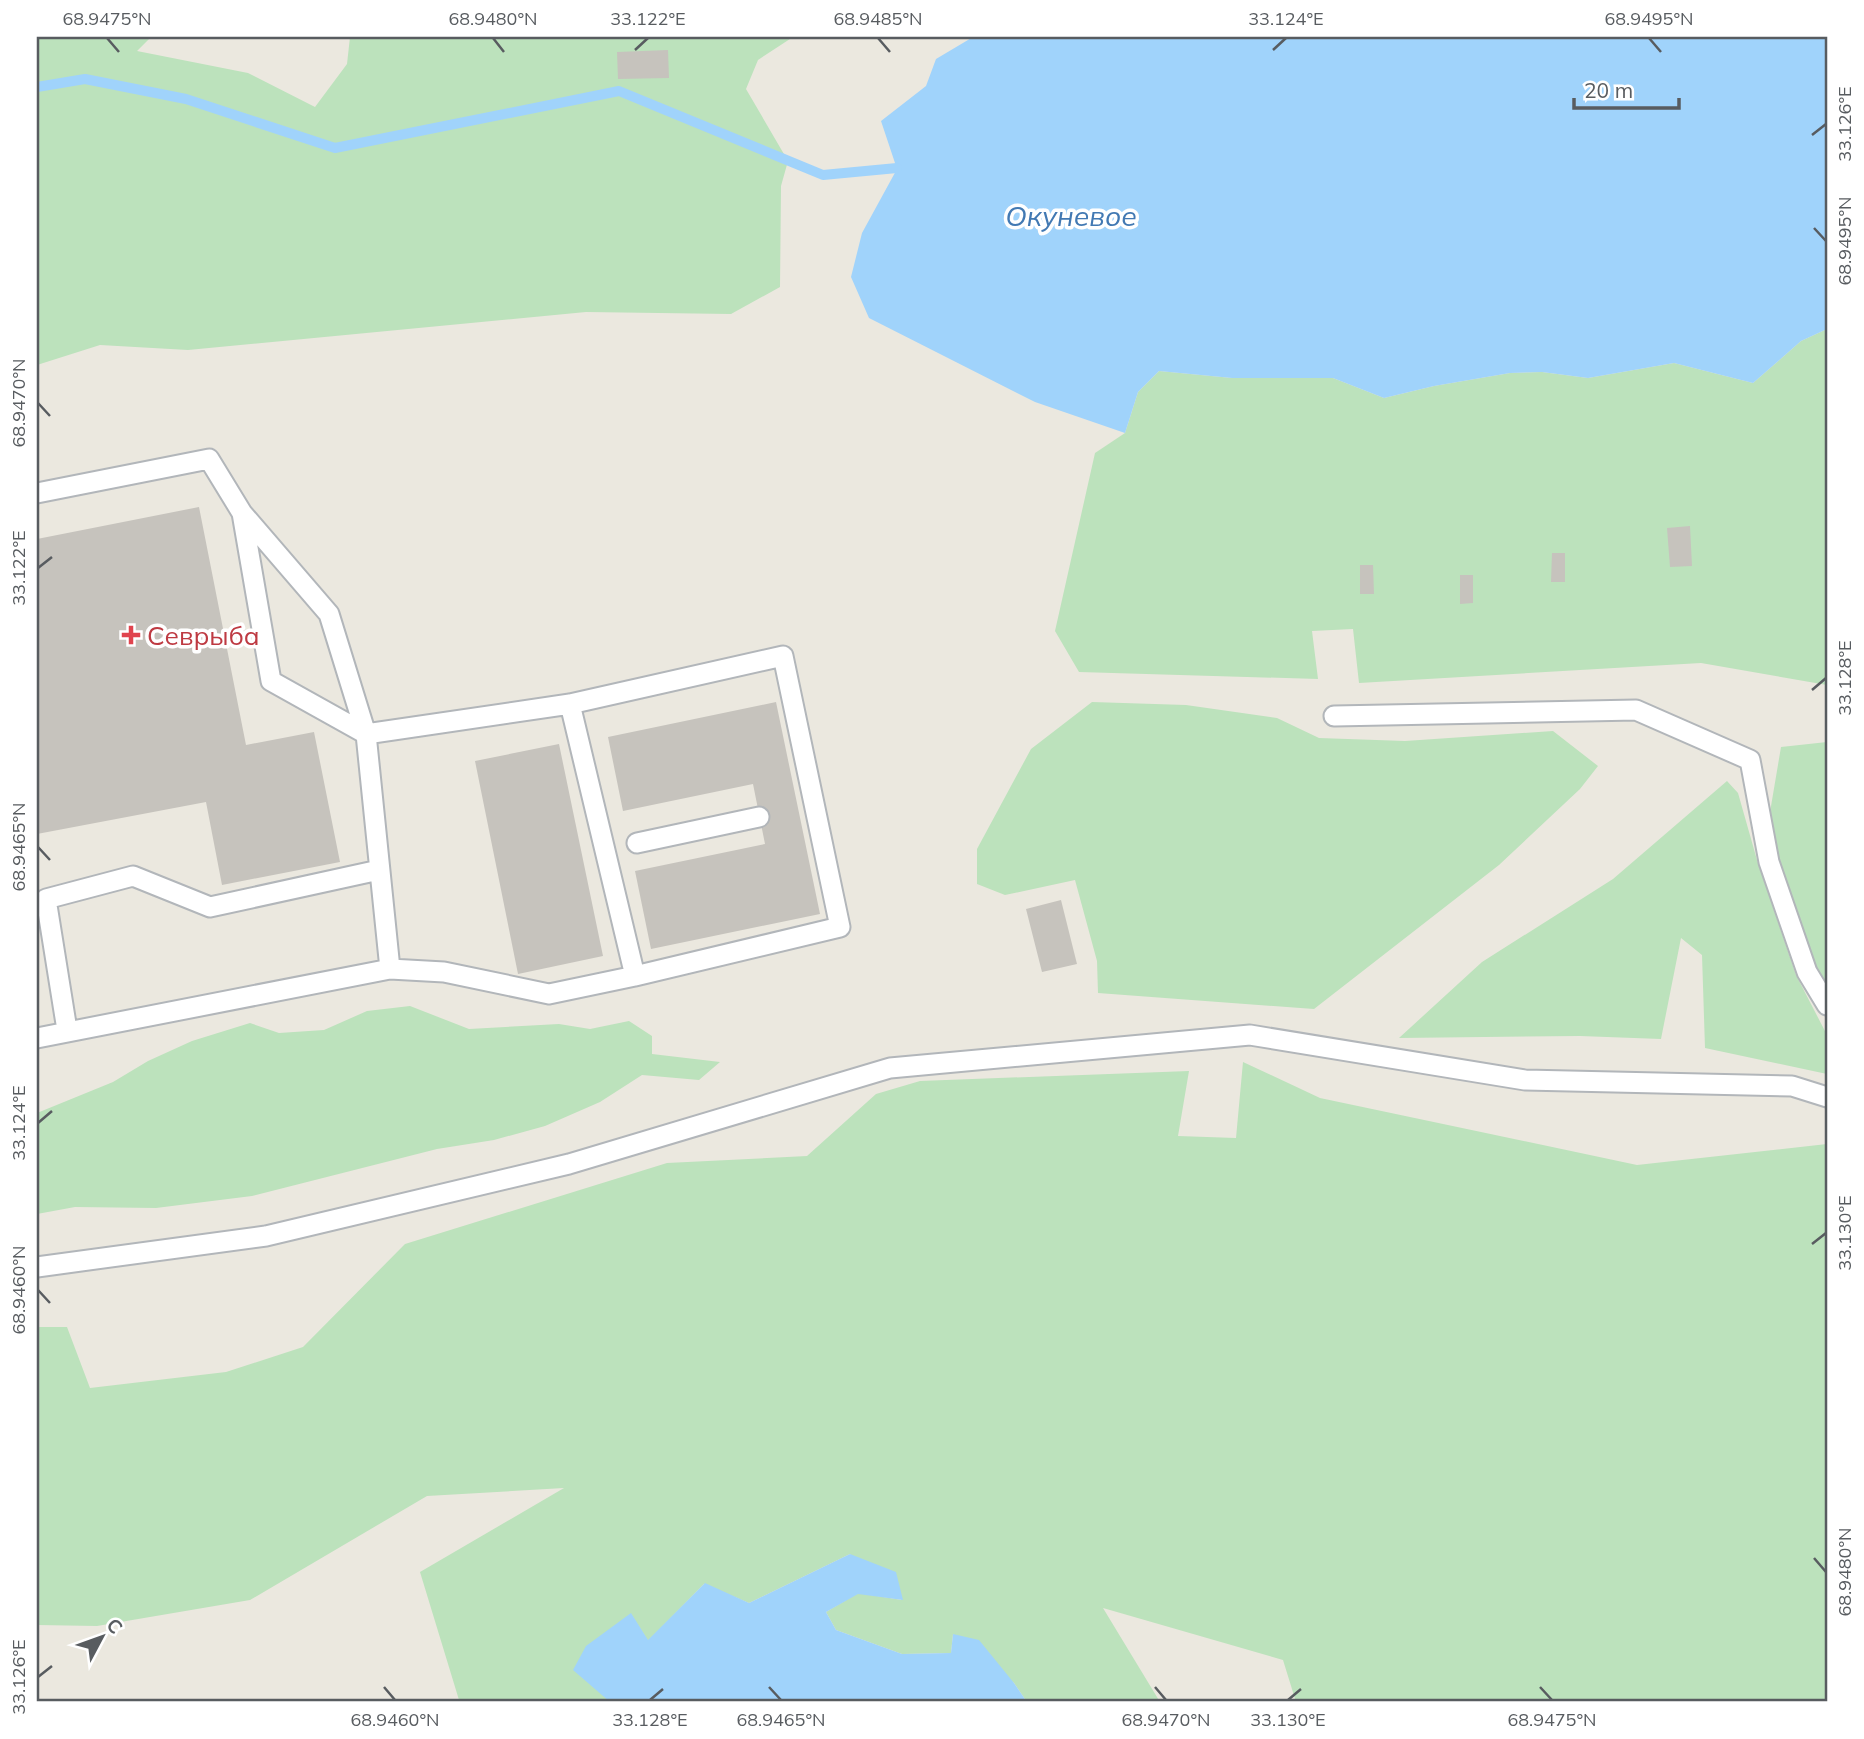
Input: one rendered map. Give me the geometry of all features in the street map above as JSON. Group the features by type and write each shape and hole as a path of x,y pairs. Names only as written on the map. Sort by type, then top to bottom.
{"lane":[{"path":"37,493 209,459 242,513 329,614 366,734 390,969"},
{"path":"37,1038 390,969 444,972 549,994 840,928 806,804 783,656 570,704 366,734 271,681 242,513"},
{"path":"570,704 635,976"},
{"path":"1334,716 1636,710 1750,760 1769,862 1807,972 1827,1005"},
{"path":"637,843 760,817"},
{"path":"67,1030 47,899 133,876 210,907 379,870"},
{"path":"37,1266 266,1236 569,1164 890,1068 1250,1035 1525,1080 1792,1086 1827,1097"}],"green space":[{"path":"37,37 151,37 137,51 248,73 315,107 347,64 350,37 793,37 758,60 746,89 788,161 781,186 780,287 731,314 586,312 188,350 100,345 37,365"},
{"path":"1827,329 1827,685 1701,663 1359,683 1353,629 1312,631 1318,679 1079,672 1055,631 1095,453 1125,433 1138,392 1159,371 1232,378 1333,378 1384,398 1510,373 1542,372 1588,378 1674,363 1753,383 1801,341"},
{"path":"1092,702 1186,705 1277,718 1319,738 1405,741 1553,731 1598,766 1580,789 1499,865 1314,1009 1098,993 1097,961 1075,880 1005,895 977,884 977,849 1031,749"},
{"path":"1827,742 1827,987 1815,969 1768,824 1781,747"},
{"path":"1727,781 1738,793 1757,860 1796,975 1827,1035 1827,1074 1705,1048 1702,955 1681,938 1661,1039 1580,1036 1399,1038 1482,962 1613,879"},
{"path":"410,1006 469,1029 559,1024 590,1029 629,1021 652,1036 652,1054 720,1062 699,1080 642,1075 600,1102 545,1126 494,1140 437,1149 252,1196 156,1208 75,1207 37,1214 37,1113 113,1082 148,1061 192,1041 250,1023 279,1033 324,1030 367,1011"},
{"path":"1243,1062 1320,1098 1637,1165 1827,1144 1827,1702 1296,1702 1283,1660 1103,1608 1160,1702 1027,1702 1014,1683 953,1634 951,1653 902,1654 836,1630 826,1612 858,1593 902,1600 850,1554 749,1603 704,1584 648,1641 631,1614 610,1702 459,1700 420,1572 564,1488 427,1496 250,1600 97,1626 37,1625 37,1327 67,1327 90,1388 226,1372 303,1347 405,1244 667,1163 807,1156 876,1094 920,1081 1189,1071 1178,1136 1236,1138"}],"water":[{"name":"Окуневое","path":"973,37 1827,37 1827,329 1801,341 1753,383 1674,363 1588,378 1542,372 1510,373 1384,398 1333,378 1232,378 1159,371 1138,392 1125,433 1035,402 869,318 851,277 862,233 897,169 881,121 926,86 936,59"},
{"path":"850,1554 896,1572 903,1600 858,1594 826,1612 836,1630 902,1654 951,1653 953,1634 979,1640 1027,1702 610,1702 573,1670 586,1646 631,1613 648,1640 705,1583 749,1603"}],"building":[{"path":"668,50 669,78 618,79 617,52"},
{"name":"Севрыба","path":"199,507 246,745 314,732 340,862 222,885 206,802 37,834 37,539"},
{"path":"1690,526 1692,566 1670,567 1667,528"},
{"path":"1552,553 1565,553 1565,582 1551,582"},
{"path":"1360,565 1373,565 1374,594 1360,594"},
{"path":"1460,575 1473,575 1473,603 1460,604"},
{"path":"776,702 820,914 651,949 635,871 765,844 753,784 623,811 608,737"},
{"path":"559,744 603,956 518,974 475,761"},
{"path":"1061,900 1077,964 1042,972 1026,909"}],"waterway":[{"path":"37,87 85,79 186,99 335,148 619,91 823,175 897,168"}],"place":[{"name":"Севрыба","path":"131,635"}]}
